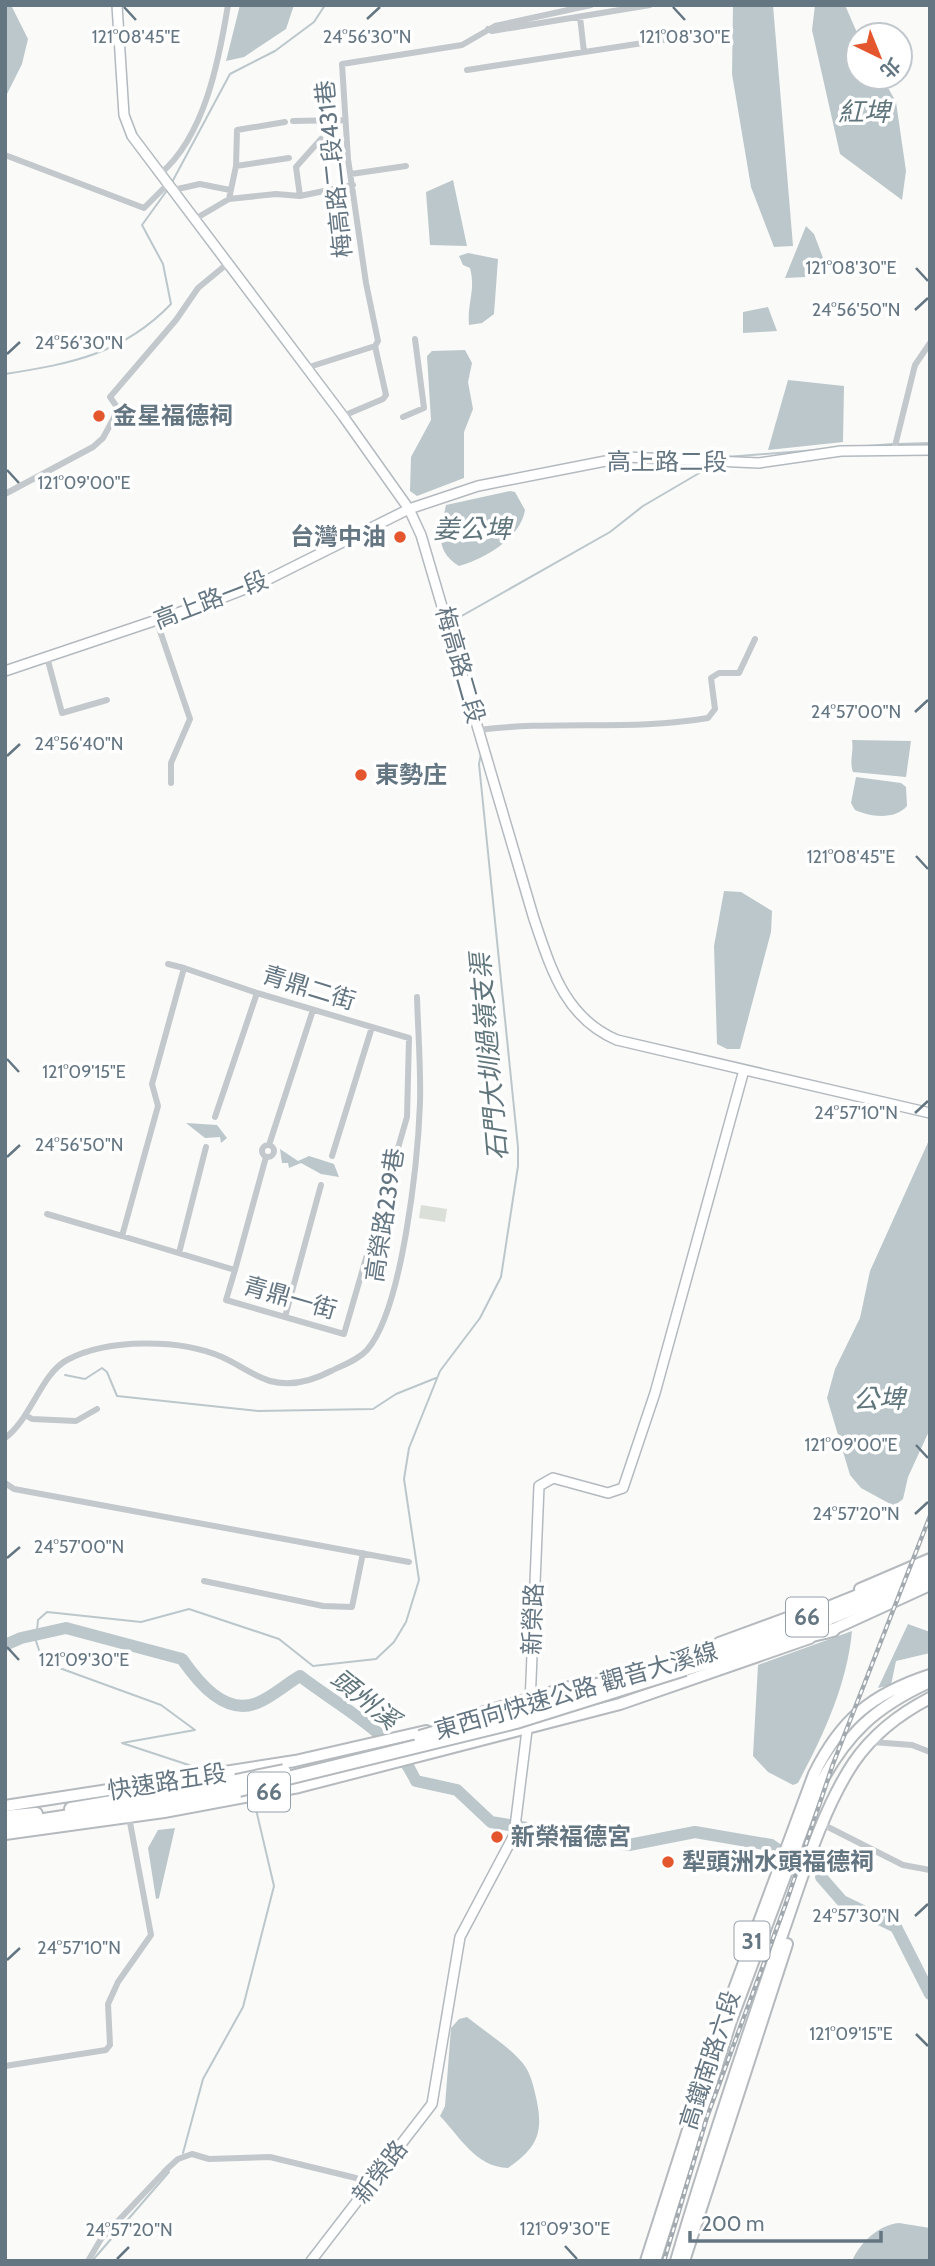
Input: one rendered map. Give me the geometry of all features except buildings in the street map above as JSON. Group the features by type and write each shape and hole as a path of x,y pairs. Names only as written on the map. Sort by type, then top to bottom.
{"highway":[{"name":"東西向快速公路 觀音大溪線","path":"756,1642 930,1567"},
{"name":"東西向快速公路 觀音大溪線","path":"5,1826 239,1790 516,1722 756,1642 930,1577"},
{"path":"756,1642 826,1604"},
{"path":"756,1642 833,1630"},
{"name":"東西向快速公路 觀音大溪線","path":"5,1817 167,1794 340,1758 684,1665"}],"main road":[{"name":"66","path":"531,1697 651,1666 826,1604 930,1559"},
{"name":"66","path":"527,1727 620,1704 833,1630 930,1586"},
{"name":"高鐵南路六段","path":"646,2261 803,1802 825,1751 849,1719 872,1700 892,1688 930,1675"},
{"name":"高鐵南路六段","path":"655,2261 714,2074 728,2016 739,2000 805,1822 834,1758 862,1723 881,1708 930,1682"},
{"name":"快速路五段","path":"5,1806 236,1771 376,1742 531,1697"},
{"name":"高鐵南路六段","path":"747,2049 759,2002 816,1838 842,1783 870,1742 903,1712 930,1698"},
{"name":"快速路五段","path":"5,1835 129,1817 299,1787 527,1727"},
{"name":"高鐵南路六段","path":"676,2261 747,2049 810,1876 822,1828"},
{"path":"739,2000 751,2005 759,2002"},
{"path":"728,2016 747,2049"},
{"name":"高鐵南路六段","path":"684,2261 740,2071"},
{"path":"714,2074 740,2071"}],"street":[{"name":"梅高路二段","path":"117,5 124,115 132,136 343,416 409,509 421,534 482,730 483,745 552,973 571,1007 599,1032 617,1040 930,1113"},
{"path":"160,174 182,149 204,104 218,63 228,5"},
{"name":"梅高路二段431巷","path":"343,416 383,399 386,395 366,283 351,174 341,69 344,62 462,45 488,29 591,5"},
{"name":"梅高路二段431巷","path":"488,29 492,31 650,5"},
{"path":"580,17 584,52"},
{"path":"467,70 708,33"},
{"path":"229,199 236,166 237,130 289,121 345,120"},
{"path":"300,196 296,167 321,139"},
{"path":"5,155 144,208 171,187 200,184 230,190"},
{"path":"236,166 289,158"},
{"path":"351,174 406,166"},
{"path":"195,219 229,199 276,194 300,196 353,185"},
{"path":"5,494 93,447 103,438 117,412 117,407 110,397 176,320 198,288 227,264"},
{"path":"403,417 420,412 424,408 415,339"},
{"path":"895,446 915,365 930,343"},
{"path":"306,368 376,346"},
{"name":"高上路二段","path":"409,509 478,486 626,457 759,463 895,446 930,450"},
{"name":"高上路一段","path":"5,671 156,622 263,582 409,509"},
{"path":"156,622 190,719 171,763 171,783"},
{"path":"482,730 521,725 605,727 708,718 714,715 715,709 712,678 719,673 739,673 755,639"},
{"path":"47,657 62,713 107,700"},
{"name":"青鼎二街","path":"168,964 409,1038 407,1117 389,1184"},
{"path":"122,1236 158,1106 152,1084 184,968"},
{"path":"215,1117 257,993"},
{"name":"高榮路239巷","path":"5,1438 19,1428 66,1360 108,1348 166,1343 180,1345 220,1356 270,1381 285,1383 314,1380 367,1350 394,1290 406,1237 420,1104 417,997"},
{"path":"235,1270 266,1157 261,1150 269,1145 313,1010"},
{"path":"332,1156 372,1027"},
{"name":"新榮路","path":"311,2261 432,2104 460,1937 514,1835 531,1697 539,1486 553,1478 608,1493 623,1488 655,1393 744,1070"},
{"path":"179,1253 206,1147"},
{"name":"青鼎一街","path":"47,1214 235,1270 226,1300 344,1334 389,1184"},
{"path":"285,1317 321,1185"},
{"path":"27,1416 32,1419 76,1421 97,1409"},
{"path":"5,1483 15,1489 409,1562"},
{"path":"204,1581 323,1606 352,1607 363,1553"},
{"path":"870,1742 912,1745 930,1752"},
{"path":"5,2066 106,2050 110,2045 108,2004 118,1982 151,1935 129,1817"},
{"path":"822,1828 903,1865 930,1870"},
{"path":"88,2261 101,2239 178,2159 198,2154 209,2159 270,2157 356,2178 369,2186"}],"shaded area":[{"path":"421,1205 447,1209 445,1222 419,1218"}],"water":[{"path":"5,5 12,7 28,39 22,64 5,98"},
{"path":"240,5 294,5 286,29 244,57 226,61"},
{"name":"紅埤","path":"733,5 773,5 793,246 774,247 751,187 732,74"},
{"name":"紅埤","path":"815,5 845,5 852,21 844,21 844,91 890,91 896,102 906,171 902,200 840,154 812,30"},
{"path":"453,180 467,246 430,245 426,192"},
{"path":"806,226 814,234 825,263 805,277 785,278"},
{"path":"468,253 498,259 494,314 482,323 469,325 472,276 470,268 463,265 459,256"},
{"path":"768,307 777,331 743,333 743,312"},
{"name":"姜公埤","path":"465,350 472,363 468,382 473,409 464,432 464,478 417,496 410,491 411,457 431,420 427,356 432,351"},
{"path":"788,380 844,386 843,442 768,450"},
{"name":"姜公埤","path":"515,492 525,510 516,530 500,546 480,558 459,566 451,560 445,553 441,539 446,505"},
{"path":"852,740 911,741 906,777 853,772"},
{"path":"856,777 901,783 906,787 907,806 896,814 882,816 855,810 851,803"},
{"path":"724,891 741,892 772,911 771,932 740,1049 727,1049 717,1044 714,946"},
{"path":"186,1123 217,1125 227,1138 221,1143 220,1137 205,1138"},
{"name":"公埤","path":"930,1138 930,1429 908,1477 903,1499 894,1506 861,1488 850,1475 827,1398 835,1369 860,1318 870,1271"},
{"path":"280,1149 298,1161 309,1156 334,1164 339,1177 321,1174 301,1163 289,1168 288,1163 282,1163"},
{"path":"908,1624 930,1632 930,1653 896,1661 891,1685 878,1688"},
{"path":"852,1631 845,1671 832,1710 798,1783 793,1785 768,1772 753,1756 758,1665"},
{"path":"175,1828 159,1898 156,1899 148,1848 158,1830"},
{"path":"467,2017 519,2059 533,2084 539,2117 537,2136 527,2152 508,2168 478,2157 440,2116 445,2106 451,2028 459,2019"},
{"path":"899,2223 930,2228 930,2261 852,2261 860,2248 877,2231"}],"waterway":[{"path":"171,184 230,74 275,51 314,22 325,5"},
{"path":"5,374 52,366 94,354 134,335 171,304 163,264 142,225 168,189"},
{"name":"石門大圳過嶺支渠","path":"898,444 930,443"},
{"name":"石門大圳過嶺支渠","path":"727,457 893,444"},
{"name":"石門大圳過嶺支渠","path":"451,622 610,532 643,506 713,465"},
{"name":"石門大圳過嶺支渠","path":"472,694 485,738"},
{"name":"石門大圳過嶺支渠","path":"204,1770 122,1743 195,1730 161,1705 43,1662 36,1641 38,1620 47,1612 141,1622 189,1609 279,1639 313,1666 376,1659 394,1642 406,1622 419,1580 404,1479 409,1448 440,1371 480,1318 501,1277 518,1166 479,764 481,754"},
{"path":"65,1375 85,1379 102,1368 107,1372 117,1396 258,1411 373,1409 396,1394 436,1378"},
{"name":"頭州溪","path":"5,1645 21,1638 66,1628 182,1659 204,1686 223,1701 234,1705 257,1703 300,1676 380,1735 406,1764 416,1781 457,1790 491,1822 629,1845 695,1832 771,1845 781,1852"},
{"name":"石門大圳過嶺支渠","path":"183,2153 203,2079 243,2007 274,1886 254,1801"},
{"name":"頭州溪","path":"821,1877 842,1901 896,1927 930,1994"},
{"name":"石門大圳過嶺支渠","path":"92,2261 169,2172"}],"railway":[{"path":"664,2261 707,2117 785,1906 833,1764 930,1516"}],"place":[{"name":"金星福德祠","path":"99,416"},
{"name":"台灣中油","path":"400,537"},
{"name":"東勢庄","path":"361,775"},
{"name":"新榮福德宮","path":"497,1837"},
{"name":"犁頭洲水頭福德祠","path":"668,1862"}]}
